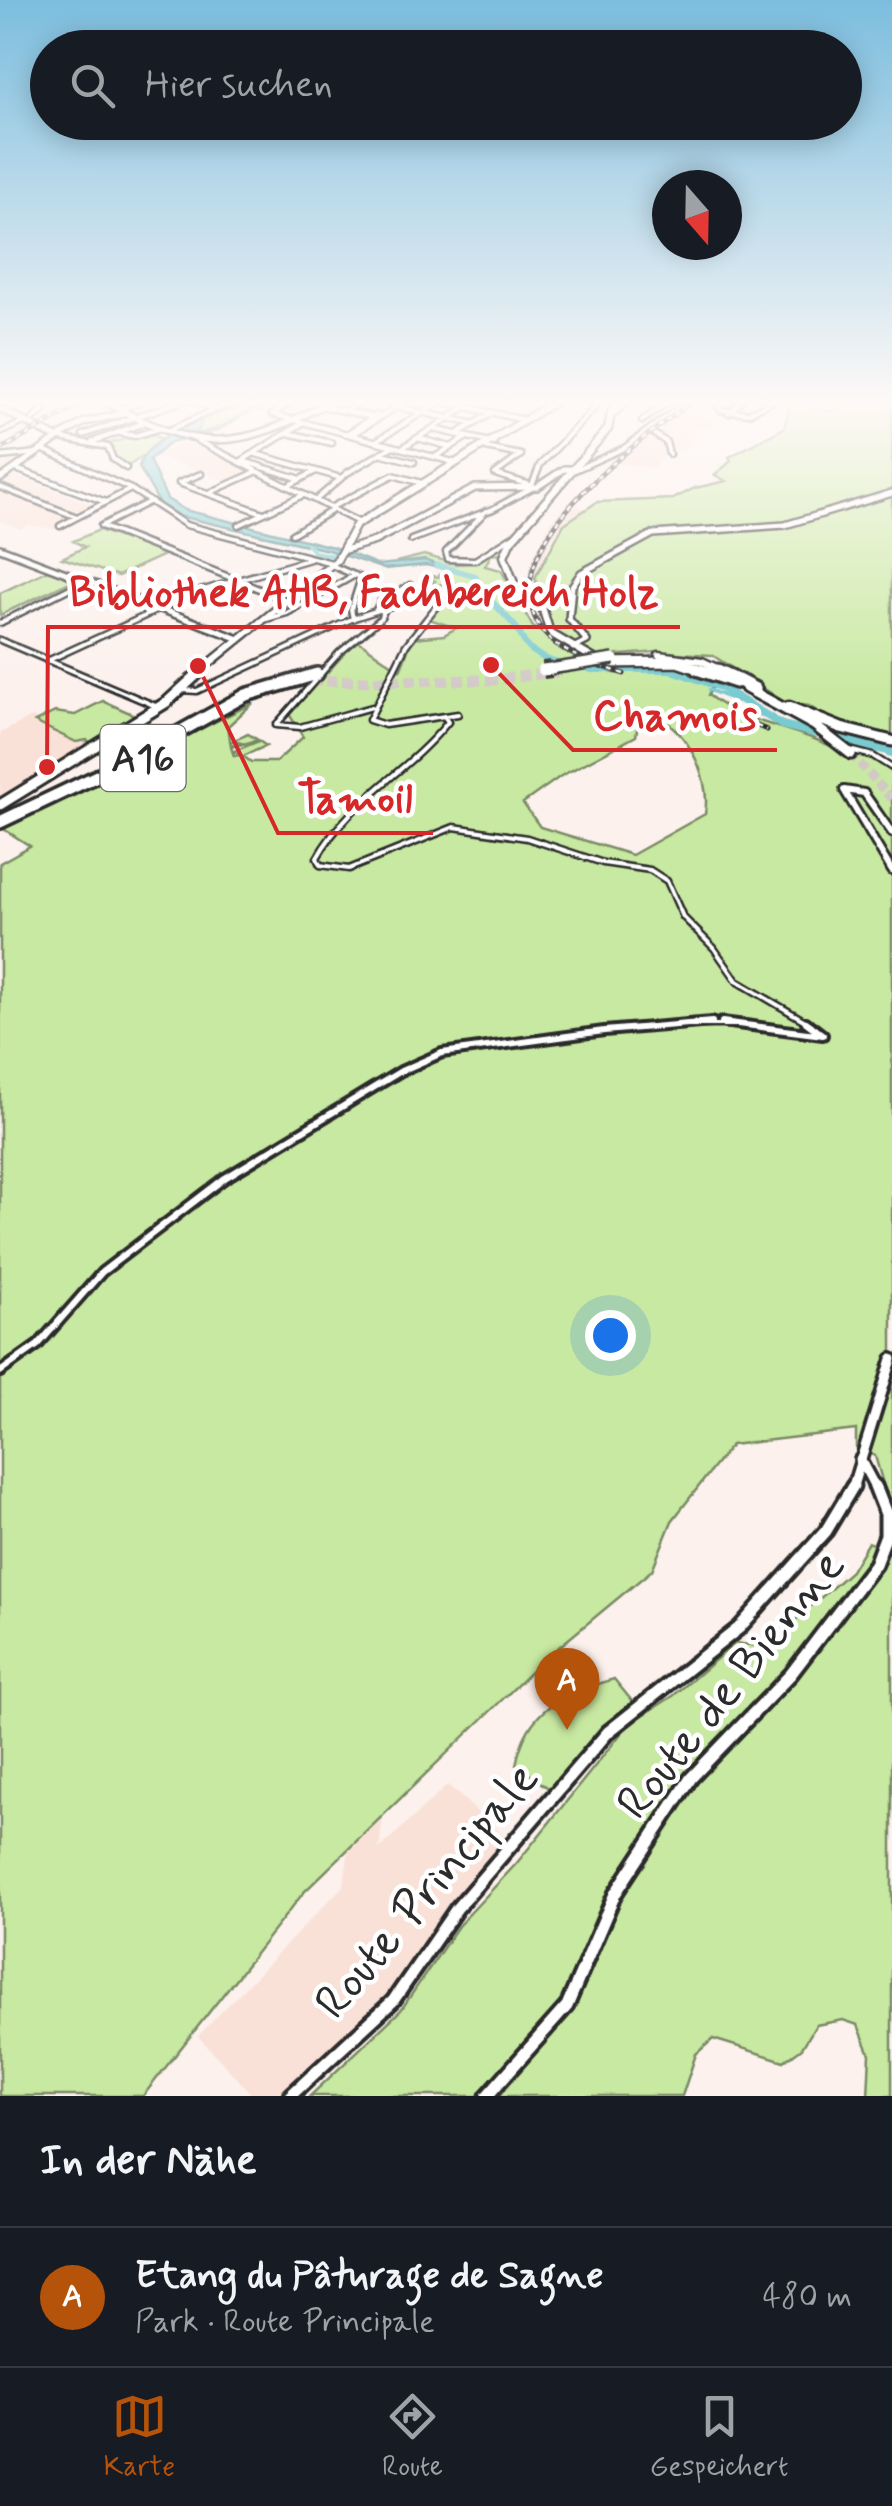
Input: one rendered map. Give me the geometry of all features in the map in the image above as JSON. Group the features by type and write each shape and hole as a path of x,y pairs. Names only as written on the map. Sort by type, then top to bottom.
{"highway":[{"path":"542,670 614,659 668,658 704,665 754,689"},
{"path":"561,671 655,660 697,666 736,682"},
{"name":"A16","path":"0,824 136,761 239,704 287,683 314,677"}],"main road":[{"path":"0,804 159,708 258,620 339,557 350,532 360,522 398,498"},
{"path":"547,498 504,553 508,576 520,599 542,607 548,630 572,648 590,658 680,665 736,682 832,726 892,741"},
{"path":"659,655 706,662 799,714 849,750"}],"street":[{"path":"28,498 77,517"},
{"path":"95,498 106,502"},
{"path":"60,526 114,498"},
{"path":"143,498 179,522 313,558"},
{"path":"217,498 263,514"},
{"path":"240,525 298,498"},
{"path":"318,498 330,509 360,522"},
{"path":"292,534 351,498"},
{"path":"48,661 160,609 235,580 313,558 339,557 457,498"},
{"path":"411,540 517,498"},
{"path":"572,648 586,640 569,619 572,586 581,573 604,558 659,532 776,527 876,498"},
{"path":"149,502 101,526 284,599"},
{"path":"486,511 446,552 446,558 475,560 518,532"},
{"path":"0,548 237,638"},
{"path":"339,557 360,578 351,609 353,619"},
{"path":"258,620 287,613 355,575"},
{"path":"0,623 84,581"},
{"path":"376,610 380,602 410,585"},
{"path":"181,690 197,691 353,619 435,592 446,594 412,636 372,707 369,720 382,726 458,714"},
{"path":"372,707 300,727 276,725 358,636 380,621 386,607"},
{"path":"225,634 248,629"},
{"path":"0,640 159,708"},
{"path":"0,1372 40,1348 83,1290 206,1198 225,1178 420,1061 477,1046 710,1022 785,1029 812,1038 823,1035 813,1024 778,1010 737,981 714,948 682,917 667,880 650,870 604,863 535,840 454,827 349,869 320,865 317,858 321,848 339,823 376,784 437,736 448,722 444,716"},
{"path":"849,750 874,756 892,768"},
{"path":"892,833 864,793 844,790 892,871"},
{"name":"Route Principale","path":"290,2096 393,2001 457,1908 608,1732 709,1654 780,1585 840,1512 892,1359"},
{"name":"Route de Bienne","path":"487,2096 566,2006 616,1894 691,1778 724,1738 791,1674 875,1564 886,1535 886,1514 868,1467 860,1459"}],"shaded area":[{"path":"0,498 75,498 96,506 54,529 29,525 20,529 0,521"},
{"path":"574,498 579,498 572,506 584,508 553,538 534,578 533,602 528,601 529,571 551,521"},
{"path":"32,717 75,742 87,740 96,746 0,797 0,733"},
{"path":"366,1722 394,1723 379,1849 448,1785 511,1843 439,1925 392,1992 280,2096 253,2096 198,2036 344,1885"}],"green space":[{"path":"892,498 892,746 829,729 834,723 809,706 786,703 712,655 659,652 594,657 553,635 535,578 564,524 597,502"},
{"path":"99,530 166,554 118,576 62,558 85,547 73,541"},
{"path":"508,538 502,553 491,555 485,566 501,570 533,627 586,660 587,667 624,675 609,665 680,667 728,682 712,688 708,695 751,718 892,765 892,1515 875,1456 856,1447 856,1430 731,1445 672,1521 652,1570 542,1661 304,1892 143,2096 0,2096 0,863 30,846 2,828 253,703 228,726 231,746 241,743 232,741 248,734 258,740 231,747 234,756 239,755 234,751 259,741 266,746 243,756 251,762 276,762 303,737 289,714 357,640 400,670 413,638 444,635 456,628 429,619 450,594 467,589 455,583 444,584 435,586 434,592 411,598 435,581 422,574 438,577 446,568 396,562 424,555 456,564 471,563","holes":["640,710 655,715 681,735 699,765 705,814 632,855 540,827 523,803 561,776 636,736"]},
{"path":"48,570 74,580 0,615 0,593"},
{"path":"103,701 139,717 96,746 87,740 76,742 35,722 55,712 75,715"},
{"path":"892,1536 892,2096 868,2096 870,2054 858,2025 843,2020 816,2025 802,2048 784,2061 713,2039 696,2054 682,2096 310,2096 401,2010 458,1926 516,1864 628,1725 673,1696 735,1643 765,1647 851,1571 868,1542 890,1552"},
{"path":"614,1679 636,1706 554,1792 516,1765 529,1729 550,1706"}],"water":[{"path":"156,498 166,498 185,510 333,547 379,565 425,560 446,569 426,565 384,569 328,550 179,516 161,506"}],"waterway":[{"path":"307,544 314,552 334,556"},
{"path":"436,565 475,576 528,647 548,660 584,667 667,669"},
{"path":"458,589 470,598"},
{"path":"469,597 484,594"},
{"path":"591,669 667,669"},
{"path":"667,669 675,671"},
{"path":"667,669 675,671"},
{"path":"675,671 720,687 782,725 892,752"},
{"path":"709,690 737,701"},
{"path":"888,755 892,756"}],"tunnel":[{"path":"620,660 659,655"},
{"path":"310,681 495,680 557,672"},
{"path":"851,754 892,799"}],"railway":[{"path":"578,498 554,528 536,561 530,593 538,624 554,643 576,656 624,674"},
{"path":"738,718 767,730"}],"place":[{"name":"Chamois","path":"491,665"},
{"name":"Tamoil","path":"198,666"},
{"name":"Bibliothek AHB, Fachbereich Holz","path":"47,767"},
{"name":"Etang du Pâturage de Sagne","path":"567,1730"}]}
